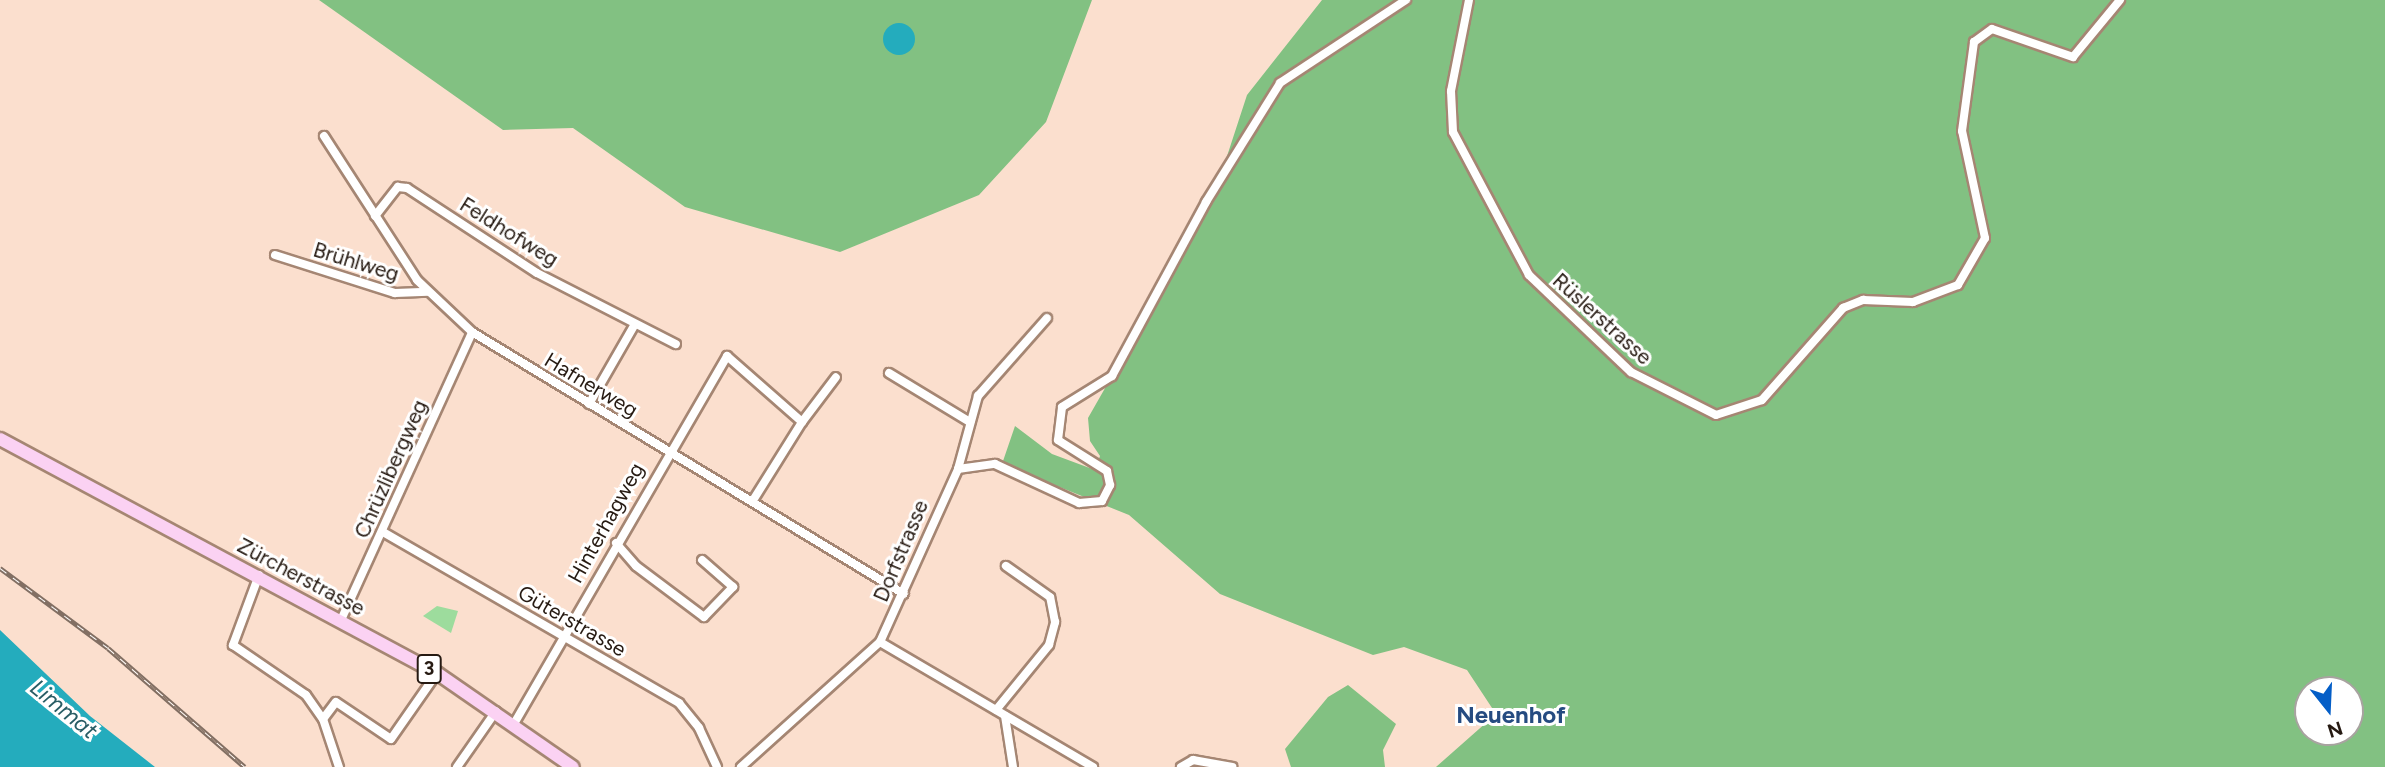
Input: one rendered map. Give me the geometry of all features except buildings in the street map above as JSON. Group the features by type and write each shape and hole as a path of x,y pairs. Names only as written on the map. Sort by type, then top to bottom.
{"main road":[{"name":"Zürcherstrasse","path":"0,439 259,575 437,673 515,722 573,767"}],"street":[{"path":"958,469 995,464 1079,503 1102,501 1110,485 1107,471 1058,440 1062,407 1112,376 1206,202 1280,83 1406,0"},
{"name":"Rüslerstrasse","path":"1469,0 1451,91 1453,132 1529,275 1631,372 1716,415 1762,400 1843,308 1863,300 1913,302 1958,285 1984,238 1962,131 1974,42 1992,29 2073,57 2120,0"},
{"name":"Hafnerweg","path":"324,136 428,292 472,332 904,594"},
{"name":"Feldhofweg","path":"375,216 398,187 407,188 537,272 677,344"},
{"name":"Brühlweg","path":"275,254 395,293 428,292"},
{"name":"Dorfstrasse","path":"741,767 880,642 904,594 958,469 978,396 1047,318"},
{"path":"589,404 635,324"},
{"name":"Chrüzlibergweg","path":"341,620 472,332"},
{"name":"Hinterhagweg","path":"515,722 668,452 727,356 802,422"},
{"path":"889,373 970,422"},
{"path":"752,502 802,422 835,377"},
{"name":"Güterstrasse","path":"383,532 679,704 699,727 718,767"},
{"path":"616,543 635,566 704,617 733,587 702,560"},
{"path":"996,710 1049,645 1055,622 1050,597 1006,566"},
{"path":"259,575 233,645 287,679 323,719 339,767"},
{"path":"880,642 1093,767"},
{"path":"323,719 336,702 391,739 437,673"},
{"path":"457,767 496,711"},
{"path":"1005,716 1013,767"},
{"path":"1181,767 1193,760 1233,767"}],"green space":[{"path":"319,0 1092,0 1046,122 979,195 840,252 685,207 573,128 503,130"},
{"path":"1322,0 2385,0 2385,767 1436,767 1496,714 1467,670 1404,647 1373,655 1220,594 1129,515 1002,464 1015,426 1052,454 1095,470 1100,456 1090,441 1088,418 1213,199 1247,95"},
{"path":"437,606 458,611 451,633 423,616"},
{"path":"1348,685 1396,724 1383,750 1385,767 1291,767 1285,749 1328,697"}],"water":[{"path":"899,23 910,28 915,39 910,50 899,55 888,50 883,39 888,28"},
{"name":"Limmat","path":"0,630 90,716 155,767 0,767"}],"railway":[{"path":"0,568 108,648 245,767"}],"district":[{"name":"Neuenhof","path":"1511,715"}]}
